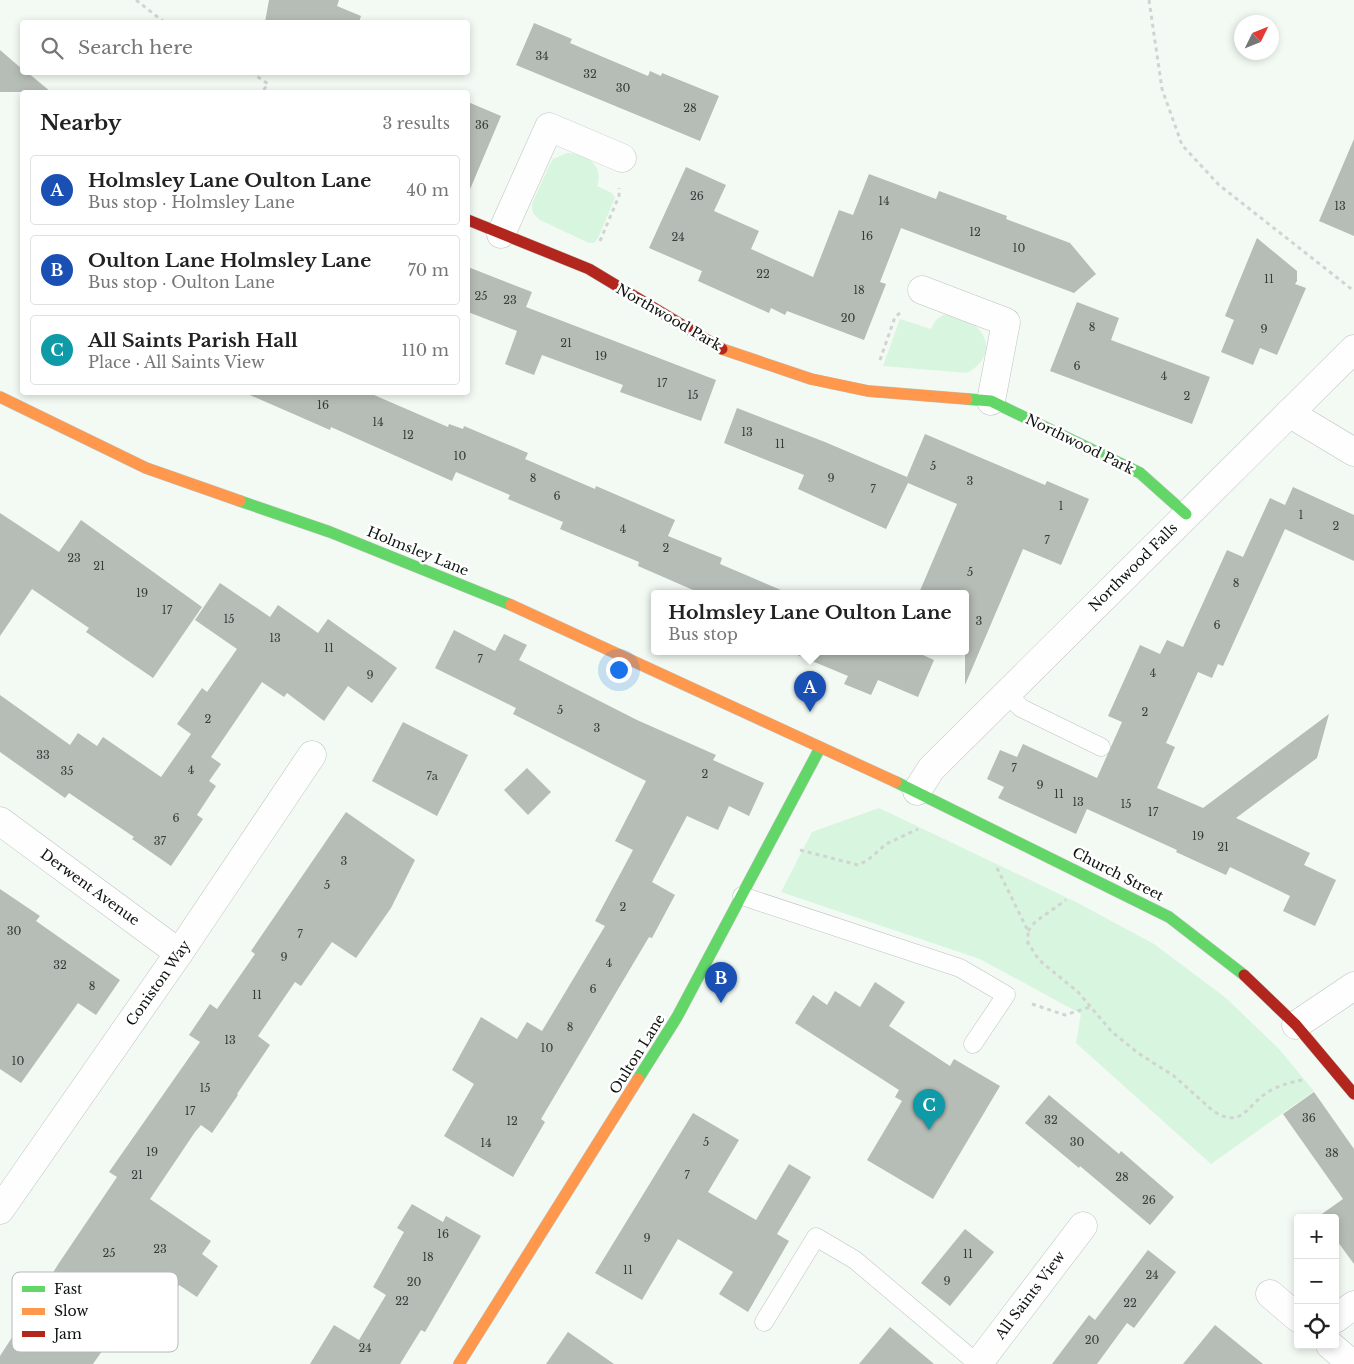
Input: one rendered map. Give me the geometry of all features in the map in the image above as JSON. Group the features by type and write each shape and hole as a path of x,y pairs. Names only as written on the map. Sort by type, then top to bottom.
{"street":[{"path":"501,234 549,127 622,158"},
{"name":"Northwood Park","path":"470,221 589,270 718,348 811,380 868,391 991,401 1140,473 1186,514"},
{"path":"922,290 1006,322 991,401"},
{"name":"Northwood Falls","path":"917,791 931,769 1354,349"},
{"name":"Holmsley Lane","path":"0,397 146,468 330,532 520,608 820,748"},
{"path":"1289,413 1354,452"},
{"name":"Church Street","path":"820,748 917,791 1168,916 1237,968 1296,1025 1354,1094"},
{"name":"Oulton Lane","path":"459,1364 677,1017 820,748"},
{"name":"Coniston Way","path":"0,1210 179,953 312,755"},
{"name":"Derwent Avenue","path":"0,821 179,953"},
{"path":"1296,1025 1354,986"},
{"name":"All Saints View","path":"978,1364 1083,1226"},
{"path":"1270,1294 1294,1315"},
{"path":"1339,1316 1354,1305"},
{"path":"1335,1349 1352,1364"}],"lane":[{"path":"1007,693 1020,708 1101,747"},
{"path":"742,896 960,968 1006,995 972,1044"},
{"path":"764,1322 816,1237 855,1260 978,1364"}],"path":[{"path":"136,0 161,20"},
{"path":"1149,0 1162,89 1182,145 1219,185 1354,291"},
{"path":"255,75 268,84 264,90"},
{"path":"589,270 619,196 622,158"},
{"path":"868,391 895,317 922,290"},
{"path":"770,842 858,865 868,860 886,844 958,812"},
{"path":"980,822 999,873 1028,931 1028,943 1039,960 1078,992 1112,1032 1138,1054 1174,1076 1219,1115 1227,1117 1242,1115 1249,1111 1264,1095 1276,1088 1335,1071"},
{"path":"1028,931 1035,922 1097,880"},
{"path":"1006,995 1065,1015 1090,1007"}],"green space":[{"path":"567,153 587,158 592,162 598,172 597,186 612,193 615,198 598,238 594,243 589,243 540,220 533,213 532,204 549,166 553,159"},
{"path":"943,315 956,316 968,321 984,336 985,355 978,365 967,373 883,366 900,319 931,329 936,320"},
{"path":"879,808 1076,902 1154,944 1226,998 1279,1049 1314,1091 1211,1164 1076,1043 1081,1014 980,959 781,892 812,832"}],"building":[{"path":"269,0 339,0 337,6 361,16 360,20 265,20"},
{"path":"534,23 572,39 570,43 648,76 650,71 661,76 662,73 719,96 700,141 516,65"},
{"path":"0,50 20,67 20,75 31,75 49,90 20,90 20,92 0,92"},
{"path":"470,103 501,116 470,189"},
{"path":"1354,139 1354,236 1319,221"},
{"path":"686,167 726,185 714,211 759,231 751,249 813,277 839,210 853,215 869,174 936,199 939,191 1007,216 1006,219 1070,243 1096,274 1074,293 901,228 880,282 886,284 864,340 787,311 785,315 771,308 769,313 698,281 702,271 649,248"},
{"path":"1257,238 1297,271 1297,281 1295,284 1306,288 1277,355 1260,348 1253,365 1221,352 1234,320 1225,316"},
{"path":"470,268 532,292 526,307 716,380 701,421 620,392 623,385 542,355 534,375 505,364 517,331 470,313"},
{"path":"1077,302 1119,318 1111,340 1210,377 1192,424 1050,371"},
{"path":"250,395 374,395 448,427 449,424 463,429 464,426 528,453 525,459 595,489 596,486 675,520 668,536 722,558 720,564 781,590 693,590 638,566 639,562 560,529 563,522 508,499 510,495 456,472 452,481 331,427 330,430"},
{"path":"737,408 825,442 907,477 925,434 1045,485 1047,481 1089,499 1061,565 1023,549 965,685 965,655 969,655 969,590 920,590 957,504 908,483 886,529 798,489 804,475 724,443"},
{"path":"1293,487 1354,515 1354,561 1285,529 1223,666 1218,664 1212,678 1198,672 1166,743 1175,747 1157,788 1203,808 1329,714 1317,758 1236,818 1310,853 1304,865 1336,880 1315,926 1283,911 1290,896 1230,867 1226,875 1176,852 1177,850 1087,809 1076,834 998,798 1004,787 987,779 1000,750 1017,757 1023,744 1097,778 1122,722 1108,716 1140,645 1160,654 1167,640 1183,647 1227,550 1243,557 1270,498 1285,505"},
{"path":"0,513 59,552 81,520 202,607 153,678 86,632 89,628 32,589 0,636"},
{"path":"220,583 270,617 278,605 318,633 328,619 397,668 372,703 348,686 324,721 287,693 284,697 262,682 211,757 221,764 209,781 216,786 197,815 203,819 171,866 132,839 134,837 69,793 65,798 0,752 0,695 70,745 78,733 97,746 103,737 161,777 191,734 177,724 202,688 207,692 237,649 195,620"},
{"path":"454,630 495,651 504,634 527,645 519,660 637,720 716,755 713,760 764,783 749,816 729,806 718,830 687,816 652,882 675,895 652,938 649,937 541,1119 545,1122 513,1177 444,1136 474,1084 452,1070 481,1017 517,1039 527,1022 542,1031 605,926 595,921 633,850 615,841 646,781 513,714 516,708 435,668"},
{"path":"798,655 923,655 934,660 918,697 878,680 871,695 844,684 848,676"},
{"path":"403,722 468,755 437,816 372,781"},
{"path":"527,768 551,792 528,815 504,790"},
{"path":"346,812 415,860 391,908 356,958 332,942 301,986 295,982 258,1036 270,1045 238,1095 212,1133 201,1125 195,1132 150,1199 211,1241 202,1254 218,1266 197,1297 179,1285 178,1287 178,1272 53,1272 117,1177 109,1172 200,1042 189,1035 210,1004 217,1009 255,954 251,951"},
{"path":"0,889 40,916 36,921 120,980 96,1015 78,1003 21,1083 0,1069"},
{"path":"875,982 905,1002 889,1026 950,1066 954,1059 1000,1086 933,1199 867,1160 902,1101 895,1097 899,1090 795,1023 813,995 827,1005 835,991 860,1007"},
{"path":"1314,1092 1354,1149 1354,1264 1339,1243 1339,1214 1322,1214 1343,1199 1283,1114"},
{"path":"1049,1095 1119,1154 1121,1151 1174,1197 1150,1225 1025,1123"},
{"path":"693,1113 739,1140 708,1192 756,1220 789,1164 811,1177 777,1234 789,1241 748,1312 719,1294 733,1272 678,1239 642,1300 595,1273"},
{"path":"412,1204 443,1222 446,1216 481,1236 425,1332 421,1330 400,1364 310,1364 334,1325 359,1340 386,1295 373,1287 404,1232 397,1228"},
{"path":"965,1229 994,1252 950,1306 921,1283"},
{"path":"1148,1250 1176,1272 1134,1328 1127,1323 1097,1364 1052,1364 1089,1315 1095,1320"},
{"path":"1215,1325 1263,1364 1183,1364"},
{"path":"890,1327 934,1364 859,1364"},
{"path":"568,1332 614,1364 546,1364"},
{"path":"12,1337 12,1352 101,1352 93,1364 0,1364 0,1356"}],"traffic: fast":[{"path":"967,399 991,401 1140,473 1186,514"},
{"path":"240,501 330,532 511,605"},
{"path":"638,1079 677,1017 820,748"},
{"path":"896,782 1169,917 1244,975"}],"traffic: slow":[{"path":"722,349 811,379 868,391 967,399"},
{"path":"0,397 146,468 240,501"},
{"path":"511,605 896,782"},
{"path":"459,1364 638,1079"}],"traffic: jam":[{"path":"470,221 589,269 722,349"},
{"path":"1244,975 1296,1025 1354,1094"}],"place":[{"name":"Holmsley Lane Oulton Lane","path":"810,712"},
{"name":"Oulton Lane Holmsley Lane","path":"721,1003"},
{"name":"All Saints Parish Hall","path":"929,1130"}]}
